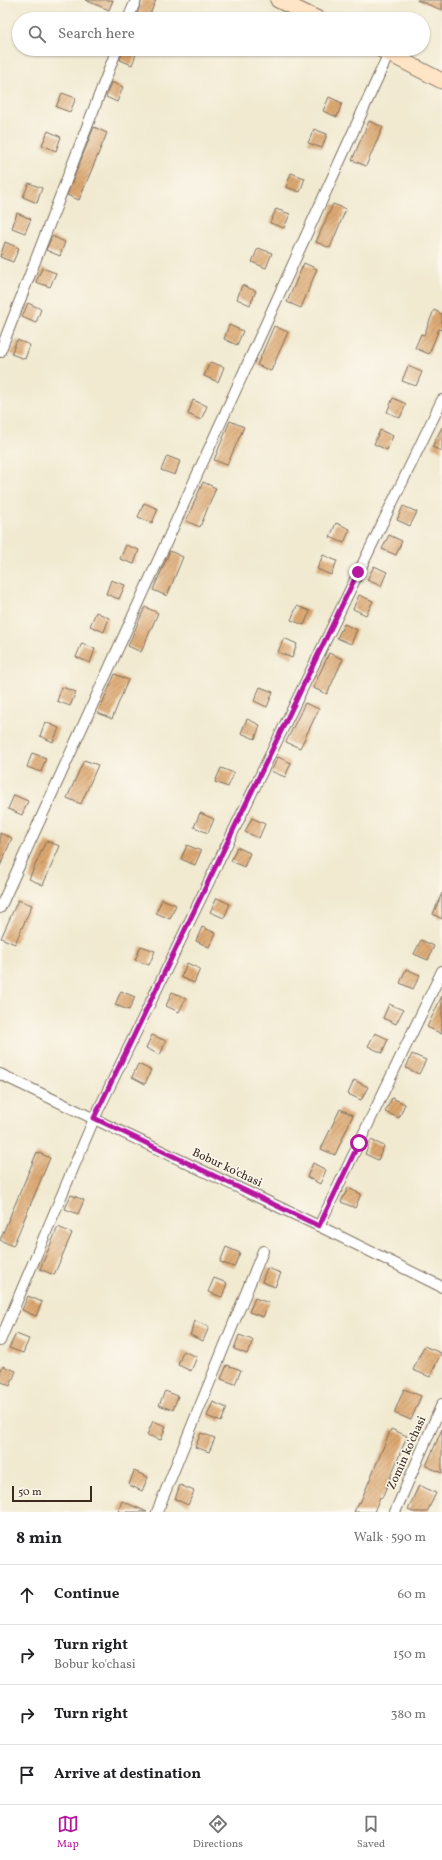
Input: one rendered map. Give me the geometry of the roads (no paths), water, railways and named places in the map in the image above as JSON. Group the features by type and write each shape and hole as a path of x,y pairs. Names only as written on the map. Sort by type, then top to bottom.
{"street":[{"path":"131,12 136,0"},
{"path":"278,0 303,12"},
{"path":"0,352 114,56"},
{"path":"0,908 382,56"},
{"path":"394,56 442,81"},
{"path":"0,1341 94,1118 442,400"},
{"path":"319,1226 442,971"},
{"name":"Bobur ko'chasi","path":"0,1074 319,1226 442,1287"},
{"path":"157,1512 263,1251"},
{"name":"Zomin ko'chasi","path":"395,1512 442,1404"}]}
